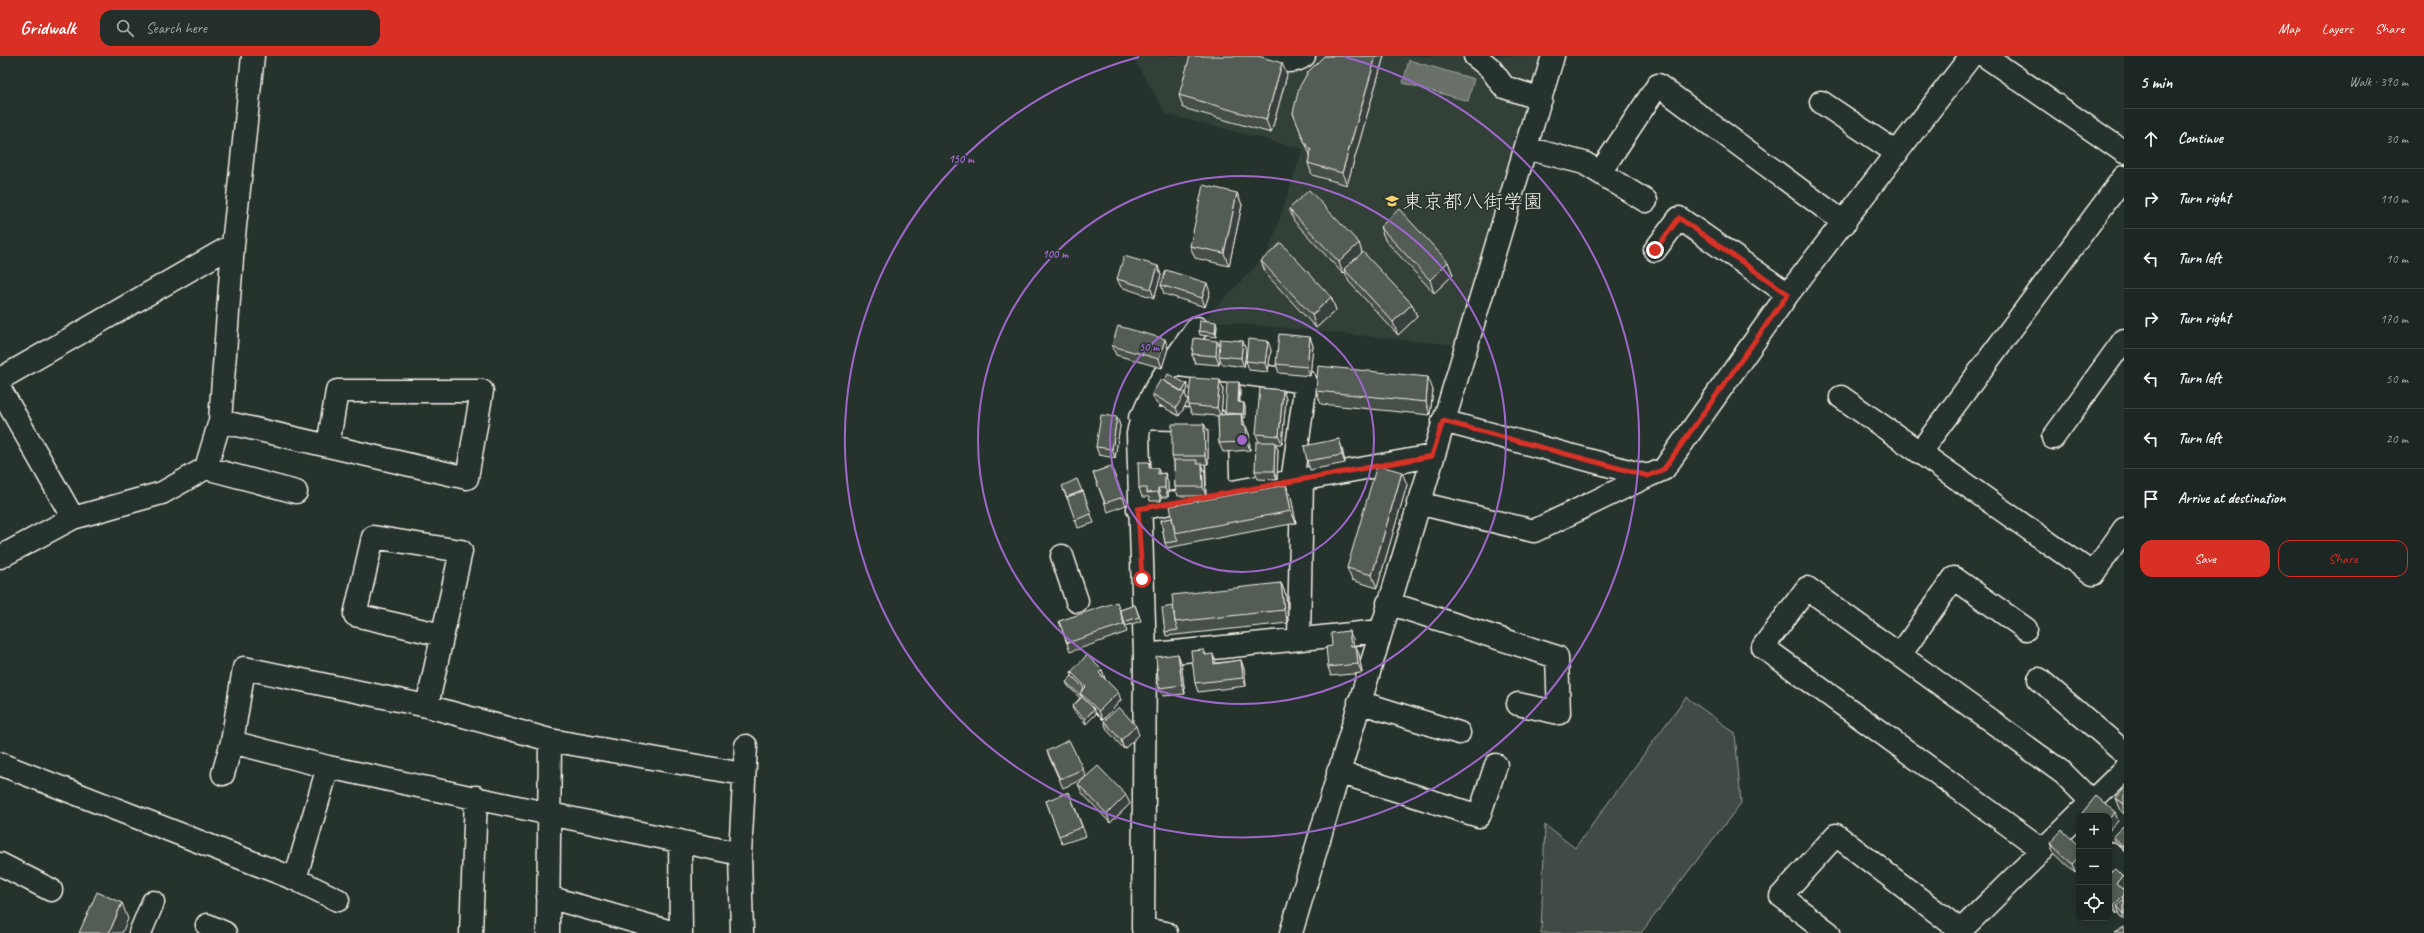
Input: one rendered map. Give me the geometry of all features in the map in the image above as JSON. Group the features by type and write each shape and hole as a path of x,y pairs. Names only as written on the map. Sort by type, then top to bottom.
{"street":[{"path":"0,557 73,518 162,493 206,468 220,421 233,245 253,56"},
{"path":"1267,56 1283,61 1297,61 1304,56"},
{"path":"1475,56 1490,68 1504,87 1541,99"},
{"path":"1291,933 1388,602 1553,56"},
{"path":"1418,503 1534,531 1664,469 1788,294 1971,56"},
{"path":"1985,56 2124,152"},
{"path":"1601,171 1658,85 1844,223"},
{"path":"1821,102 1897,153"},
{"path":"1526,148 1584,163 1601,171 1646,201"},
{"path":"1920,452 2124,177"},
{"path":"1655,250 1679,218 1788,294"},
{"path":"0,379 233,245"},
{"path":"1166,933 1143,929 1145,655 1138,509 1138,434 1140,418 1172,364 1197,328"},
{"path":"2053,438 2124,340"},
{"path":"1172,364 1306,382 1297,481 1299,639"},
{"path":"0,389 73,518"},
{"path":"220,421 328,446 467,478 482,391 336,391 328,446"},
{"path":"1841,397 2093,574 2124,530"},
{"path":"1140,418 1216,420 1218,495"},
{"path":"1443,421 1648,476"},
{"path":"1138,509 1432,456"},
{"path":"206,468 296,492"},
{"path":"427,706 461,551 373,537 355,615 442,635"},
{"path":"1062,556 1077,601"},
{"path":"1900,655 1954,578 2026,629"},
{"path":"2043,850 1763,648 1807,588 2063,773 2092,802"},
{"path":"1388,602 1557,657 1559,713 1518,704"},
{"path":"1145,655 1380,631"},
{"path":"223,774 232,742 244,668 427,706 550,740 743,774"},
{"path":"2039,679 2124,752"},
{"path":"1359,702 1459,733"},
{"path":"548,933 548,813 550,740"},
{"path":"232,742 328,767 476,797 740,854"},
{"path":"742,933 740,854 743,774 746,746"},
{"path":"0,764 295,879 338,900"},
{"path":"1338,772 1479,816 1496,765"},
{"path":"295,879 328,767"},
{"path":"2083,813 2092,802 2124,770"},
{"path":"471,933 476,797"},
{"path":"1829,933 1781,896 1836,835 1959,932 2043,850 2076,822"},
{"path":"680,841 681,933"},
{"path":"2112,855 2124,867"},
{"path":"0,864 51,890"},
{"path":"548,897 675,933"},
{"path":"140,933 153,902"}],"shaded area":[{"name":"東京都八街学園","path":"1132,56 1541,56 1456,345 1204,320 1268,253 1303,149 1166,114"},
{"path":"1409,60 1474,79 1468,101 1403,83"},
{"path":"1686,697 1735,733 1741,803 1641,933 1541,933 1545,825 1575,848"}],"building":[{"path":"1190,56 1258,56 1282,63 1266,120 1179,95"},
{"path":"1324,56 1376,56 1342,173 1308,163 1311,150 1304,141 1293,113 1299,88 1308,72"},
{"path":"1203,185 1237,193 1224,253 1190,246"},
{"path":"1309,190 1359,243 1339,262 1289,209"},
{"path":"1399,209 1448,262 1430,280 1380,227"},
{"path":"1281,243 1331,297 1312,315 1261,261"},
{"path":"1363,252 1412,304 1393,322 1344,269"},
{"path":"1124,256 1158,266 1151,289 1117,279"},
{"path":"1166,270 1207,283 1202,298 1161,285"},
{"path":"1200,320 1216,322 1215,333 1199,331"},
{"path":"1118,326 1165,339 1159,359 1112,346"},
{"path":"1279,334 1310,337 1307,367 1276,364"},
{"path":"1194,338 1217,341 1216,356 1192,354"},
{"path":"1220,339 1243,341 1241,358 1219,356"},
{"path":"1248,339 1268,341 1265,363 1246,361"},
{"path":"1318,366 1428,377 1426,402 1316,391"},
{"path":"1168,374 1187,384 1182,392 1164,381"},
{"path":"1191,378 1220,380 1217,408 1188,405"},
{"path":"1161,379 1185,393 1176,408 1152,394"},
{"path":"1227,382 1239,382 1238,402 1244,403 1243,414 1225,413"},
{"path":"1260,388 1283,390 1279,436 1256,434"},
{"path":"1241,414 1242,426 1246,426 1247,442 1219,443 1218,415"},
{"path":"1101,415 1117,417 1112,449 1096,447"},
{"path":"1172,424 1204,424 1205,456 1172,456"},
{"path":"1339,439 1342,455 1307,461 1304,446"},
{"path":"1256,442 1275,442 1274,471 1255,471"},
{"path":"1174,460 1197,460 1197,464 1202,464 1203,487 1175,487"},
{"path":"1138,462 1149,462 1149,468 1158,468 1158,474 1165,473 1165,488 1158,488 1158,492 1147,493 1147,488 1139,488"},
{"path":"1377,465 1402,472 1372,575 1347,568"},
{"path":"1111,466 1123,497 1105,503 1093,473"},
{"path":"1077,479 1082,491 1067,497 1068,500 1062,486"},
{"path":"1286,485 1291,511 1175,533 1170,506"},
{"path":"1083,491 1091,514 1075,520 1067,497"},
{"path":"1172,518 1178,541 1165,543 1161,520"},
{"path":"1281,583 1284,610 1175,622 1172,595"},
{"path":"1117,602 1124,624 1067,643 1059,621"},
{"path":"1135,605 1139,617 1124,622 1120,610"},
{"path":"1173,606 1175,622 1178,630 1165,632 1162,608"},
{"path":"1349,631 1351,646 1356,646 1358,664 1328,667 1326,647 1332,646 1331,633"},
{"path":"1204,650 1205,655 1213,654 1214,664 1241,660 1243,678 1195,683 1191,651"},
{"path":"1178,654 1182,685 1159,688 1156,657"},
{"path":"1087,655 1102,670 1099,673 1118,692 1099,711 1080,693 1086,687 1071,672"},
{"path":"1072,676 1084,688 1080,693 1082,697 1066,682"},
{"path":"1082,697 1094,709 1085,719 1072,707"},
{"path":"1119,707 1136,726 1121,740 1104,721"},
{"path":"1069,740 1083,769 1060,779 1047,751"},
{"path":"1098,766 1126,795 1107,814 1078,784"},
{"path":"2124,787 2124,804 2116,798"},
{"path":"1069,792 1082,827 1059,836 1046,801"},
{"path":"2096,796 2115,812 2112,816 2112,813 2082,813"},
{"path":"2123,826 2124,827 2124,847 2113,836"},
{"path":"2062,830 2076,843 2076,860 2072,864 2050,843"},
{"path":"2116,869 2123,876 2116,883 2124,891 2124,895 2114,905 2112,903 2112,872"},
{"path":"97,892 122,903 109,933 79,933"},
{"path":"2124,900 2124,914 2117,906"},
{"path":"2124,927 2124,933 2114,933"}],"place":[{"name":"東京都八街学園","path":"1392,201"}],"route":[{"path":"1142,579 1138,509 1432,456 1443,421 1648,476 1664,469 1788,294 1679,218 1655,250"}]}
